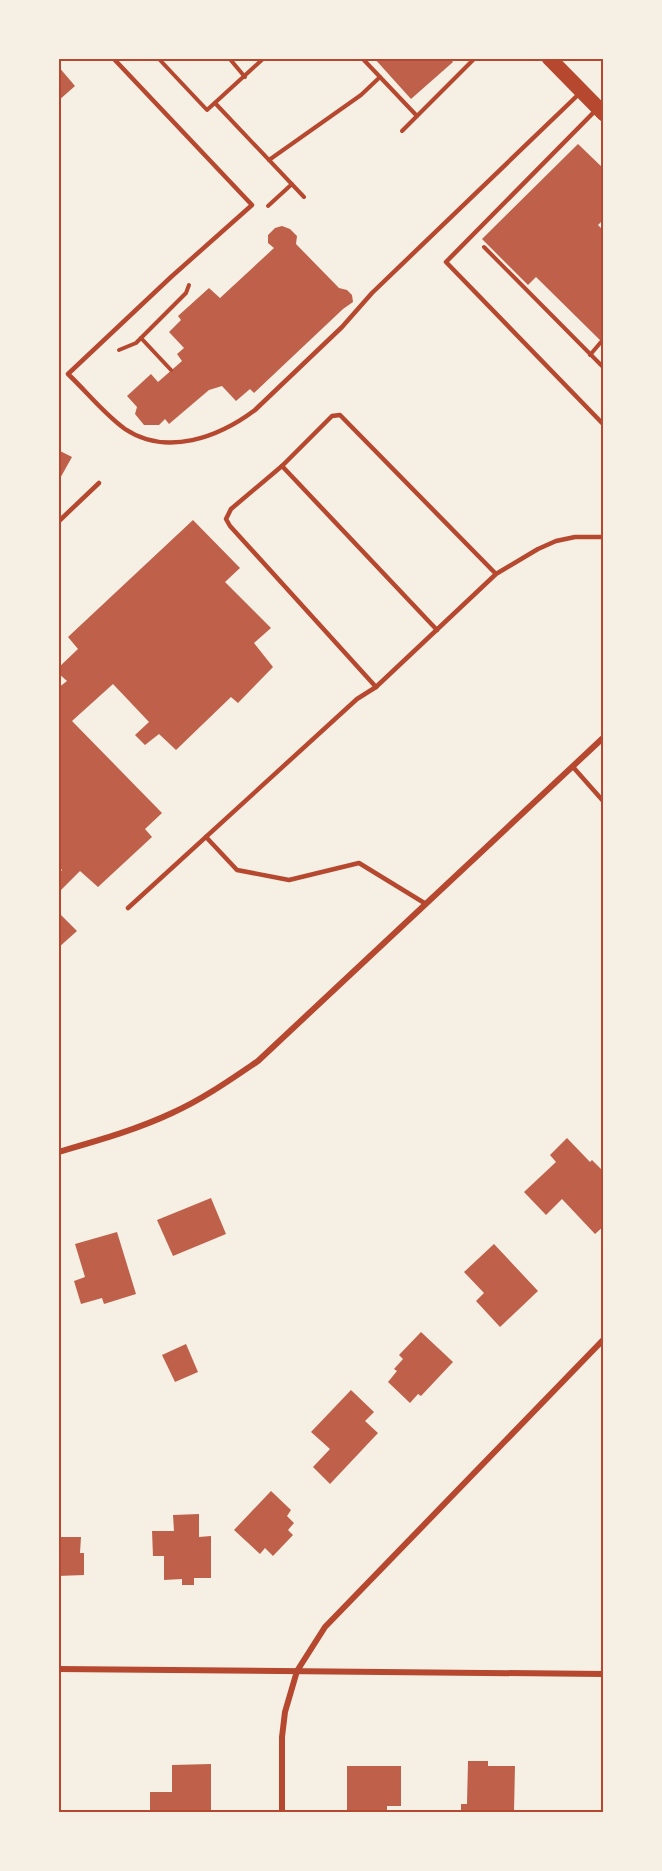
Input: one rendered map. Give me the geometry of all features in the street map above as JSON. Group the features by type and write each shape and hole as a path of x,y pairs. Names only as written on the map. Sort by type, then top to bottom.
{"main road":[{"path":"549,58 601,111"}],"street":[{"path":"58,1152 172,1113 217,1089 258,1061 603,737"},
{"path":"282,1812 282,1737 285,1713 297,1671 325,1627 603,1339"},
{"path":"58,1669 603,1674"}],"lane":[{"path":"113,58 252,205 68,374 125,428 153,441 167,442 198,440 227,428 255,410 342,327 372,293 582,91"},
{"path":"601,111 446,262 603,425"},
{"path":"376,687 228,524 226,519 231,509 282,466 332,416 340,415 496,574"},
{"path":"282,466 437,630"},
{"path":"58,522 99,483"},
{"path":"128,908 357,699 376,687 496,574 556,541 575,537 603,537"},
{"path":"573,767 603,802"},
{"path":"206,837 237,870 289,880 359,863 426,904"}],"path":[{"path":"158,58 207,110 264,58"},
{"path":"229,58 245,77"},
{"path":"362,58 417,116"},
{"path":"402,131 475,58"},
{"path":"269,160 361,95 380,77"},
{"path":"216,103 304,197"},
{"path":"267,208 292,184"},
{"path":"476,240 603,368"},
{"path":"117,351 136,343 186,293 191,278"},
{"path":"141,338 171,370"},
{"path":"590,355 601,342"}],"building":[{"path":"374,58 450,58 453,62 411,99"},
{"path":"58,66 75,86 58,101"},
{"path":"578,144 604,169 604,219 598,225 604,231 604,344 536,277 528,285 482,239"},
{"path":"282,226 290,229 297,236 296,244 339,288 347,290 352,295 353,302 254,393 250,389 236,401 222,386 209,390 169,424 165,419 159,425 144,425 135,414 137,407 127,396 151,374 158,382 182,361 177,354 184,348 169,332 181,320 178,316 209,288 220,298 274,248 268,243 268,235 275,228"},
{"path":"58,450 72,457 58,482"},
{"path":"193,520 240,568 225,582 271,628 254,643 273,667 238,703 231,697 176,750 159,734 145,745 135,735 149,722 113,684 72,721 162,813 145,829 152,837 98,887 80,871 58,893 58,874 62,870 58,866 58,688 67,681 58,673 58,668 78,649 68,637"},
{"path":"58,912 77,931 58,948"},
{"path":"567,1138 590,1162 592,1160 604,1172 604,1226 595,1234 562,1199 546,1215 524,1192 556,1162 550,1155"},
{"path":"211,1198 226,1234 173,1256 157,1220"},
{"path":"117,1232 136,1294 104,1304 102,1298 81,1304 74,1281 85,1277 75,1244"},
{"path":"494,1244 538,1291 500,1327 476,1301 484,1293 464,1272"},
{"path":"421,1332 453,1362 421,1396 418,1394 410,1403 388,1382 397,1371 394,1369 403,1359 399,1355"},
{"path":"186,1344 198,1372 175,1382 162,1355"},
{"path":"351,1390 374,1412 365,1421 378,1433 330,1484 313,1467 330,1449 311,1432"},
{"path":"271,1491 291,1510 287,1516 294,1523 288,1530 293,1535 273,1556 265,1548 260,1554 234,1530"},
{"path":"199,1514 199,1537 211,1536 211,1578 194,1578 194,1585 182,1585 182,1579 164,1580 164,1556 153,1556 152,1531 174,1531 173,1515"},
{"path":"58,1537 81,1537 80,1553 84,1553 84,1575 58,1576"},
{"path":"468,1761 488,1761 488,1766 515,1766 514,1812 461,1812 461,1804 467,1804"},
{"path":"211,1764 211,1812 150,1812 150,1792 172,1792 172,1765"},
{"path":"347,1766 401,1766 401,1806 387,1806 387,1812 347,1812"}]}
